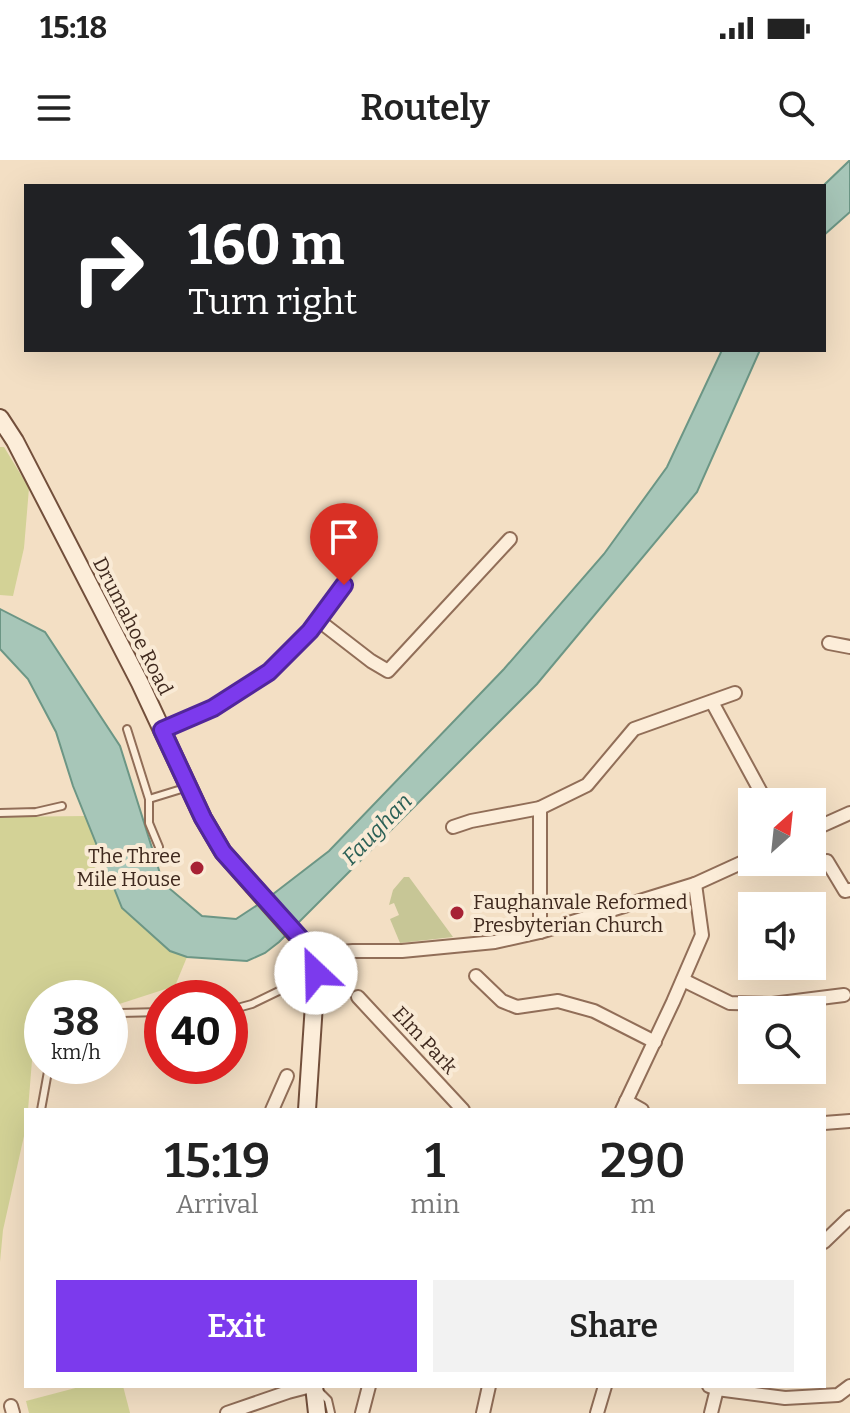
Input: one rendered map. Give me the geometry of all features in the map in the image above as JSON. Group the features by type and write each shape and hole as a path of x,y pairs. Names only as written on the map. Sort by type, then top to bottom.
{"street":[{"name":"Drumahoe Road","path":"3,427 88,581 203,818 223,852 302,940 314,965"},
{"path":"318,620 388,671 510,539"},
{"path":"162,730 213,708 269,672 310,631 344,585"},
{"path":"829,643 850,647"},
{"path":"453,827 540,808 587,785 634,729 735,693"},
{"path":"712,702 759,788"},
{"path":"540,808 540,932"},
{"path":"826,824 850,813"},
{"path":"827,861 845,891 850,890"},
{"path":"307,1108 314,965 327,953 402,951 495,942 540,932 695,884 738,864"},
{"path":"624,1106 702,935 695,884"},
{"path":"476,976 502,1001 517,1007 558,1001 594,1011 655,1042"},
{"path":"683,980 730,1003 772,1004 844,995"},
{"name":"Elm Park","path":"358,997 461,1108"},
{"path":"273,1108 287,1076"},
{"path":"826,1123 850,1121"},
{"path":"826,1240 850,1217"},
{"path":"711,1413 713,1388 785,1398 838,1395 850,1386"},
{"path":"227,1413 305,1388"},
{"path":"313,1388 317,1413"},
{"path":"362,1413 368,1388"},
{"path":"483,1413 489,1388"},
{"path":"597,1413 604,1388"}],"lane":[{"path":"127,729 149,799 149,823 159,847"},
{"path":"149,799 188,787"},
{"path":"0,813 36,812 62,806"},
{"path":"248,1005 314,965"},
{"path":"41,1108 46,1084"},
{"path":"315,1388 328,1400 331,1413"}],"shaded area":[{"path":"0,447 4,447 29,488 24,548 13,596 0,595"},
{"path":"85,816 122,908 170,951 187,957 177,980 144,980 144,996 128,1001 128,980 24,980 24,1084 30,1084 28,1108 24,1108 24,1136 3,1230 0,1262 0,817"},
{"path":"404,877 409,877 453,937 400,943 390,919 399,915 394,903 389,905 393,890"},
{"path":"75,1388 124,1388 130,1413 29,1413 26,1401"}],"water":[{"path":"850,160 850,212 826,233 826,184"},
{"name":"Faughan","path":"721,352 759,352 697,492 537,684 279,942 247,961 187,957 170,951 122,908 73,786 56,732 28,679 0,649 0,609 45,632 120,746 163,883 202,916 236,919 329,851 504,669 604,554 667,467"}],"place":[{"name":"The Three Mile House","path":"197,868"},
{"name":"Faughanvale Reformed Presbyterian Church","path":"457,913"}],"route":[{"path":"316,973 313,957 302,940 223,852 203,818 162,730 213,708 269,672 310,631 344,585"}]}
